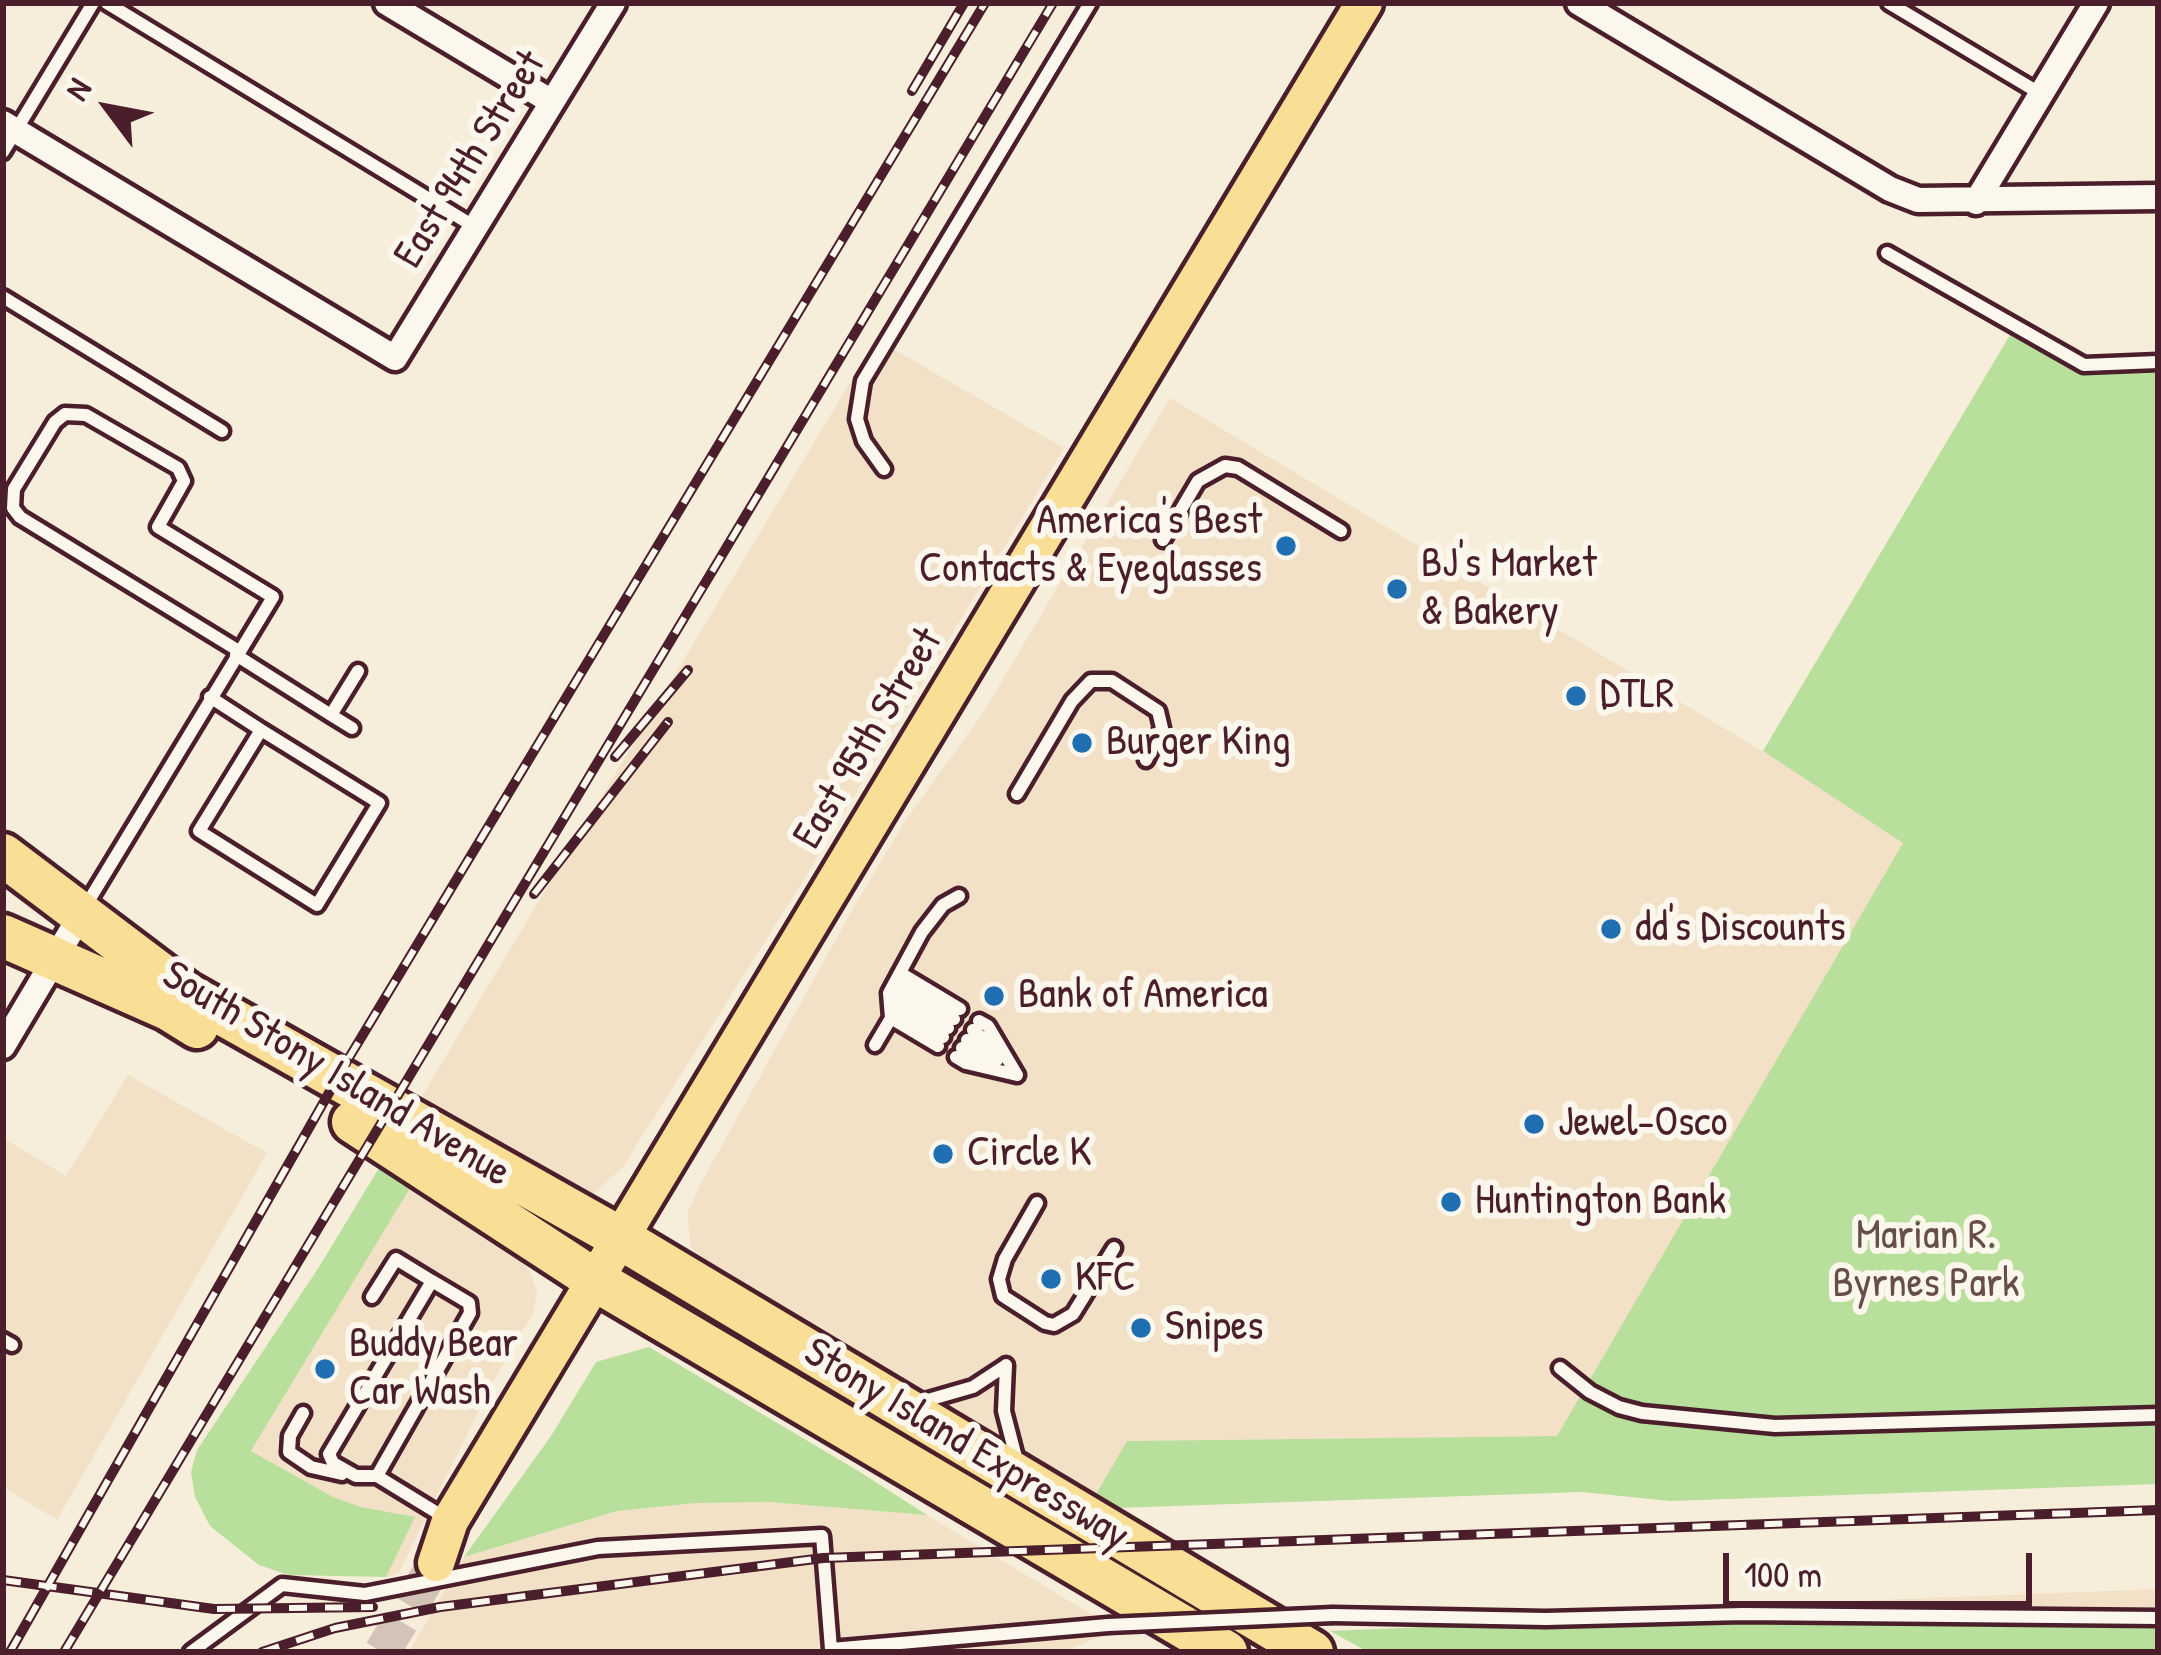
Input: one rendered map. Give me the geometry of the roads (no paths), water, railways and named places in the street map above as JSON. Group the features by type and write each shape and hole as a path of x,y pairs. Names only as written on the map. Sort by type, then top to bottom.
{"highway":[{"name":"South Stony Island Avenue","path":"3,855 187,994 620,1238"},
{"name":"South Stony Island Avenue","path":"3,936 168,1009 410,1156 595,1280"},
{"name":"Stony Island Expressway","path":"620,1238 1312,1652"},
{"name":"Stony Island Expressway","path":"595,1280 1226,1652"}],"main road":[{"name":"East 95th Street","path":"423,1566 1364,3"}],"street":[{"path":"388,3 552,102"},
{"name":"East 94th Street","path":"7,135 394,358 613,3"},
{"path":"1579,3 1890,189 1918,200 2158,197"},
{"path":"1976,202 2096,3"},
{"path":"3,1046 82,914"}],"lane":[{"path":"7,135 92,3"},
{"path":"107,3 475,226"},
{"path":"884,469 864,441 857,418 863,381 1090,3"},
{"path":"1889,3 2042,94"},
{"path":"1887,253 2084,365 2158,362"},
{"path":"3,298 222,431"},
{"path":"82,914 238,653 273,597 158,527 179,491 183,473 86,415 65,414 55,422 14,489 13,508 20,517 238,653 352,728"},
{"path":"1163,540 1198,481 1225,466 1238,467 1341,530"},
{"path":"331,715 358,670"},
{"path":"1017,794 1072,701 1091,681 1112,681 1158,711 1162,728 1146,760"},
{"path":"211,698 380,803 317,904 199,832 261,730"},
{"path":"875,1045 893,995 933,916 959,896"},
{"path":"893,995 948,1028"},
{"path":"893,995 948,1028"},
{"path":"893,995 948,1028"},
{"path":"984,1037 1017,1075 967,1039 984,1037"},
{"path":"1036,1203 998,1279 1003,1296 1045,1323 1054,1324 1073,1314 1114,1248"},
{"path":"372,1297 396,1259 469,1303 470,1313 377,1476"},
{"path":"356,1477 333,1463 328,1454 432,1281"},
{"path":"902,1407 973,1387 1006,1365 1007,1435 1024,1479"},
{"path":"1560,1368 1619,1407 1775,1426 2158,1415"},
{"path":"303,1413 290,1436 289,1452 311,1467 356,1477 377,1476 450,1521"},
{"path":"191,1652 281,1585 365,1594 598,1548 822,1536 831,1649 1108,1625 1333,1615 2158,1618"},
{"path":"1147,1606 1172,1567"}],"tunnel":[{"path":"382,1652 436,1563"}],"railway":[{"path":"912,91 964,3"},
{"path":"10,1652 350,1056 985,3"},
{"path":"64,1652 1053,3"},
{"path":"615,757 688,670"},
{"path":"534,894 668,722"},
{"path":"262,1652 335,1628 440,1607 823,1558 2158,1510"},
{"path":"3,1580 214,1609 373,1607"}],"place":[{"name":"America's Best Contacts & Eyeglasses","path":"1286,546"},
{"name":"BJ's Market & Bakery","path":"1397,589"},
{"name":"DTLR","path":"1576,696"},
{"name":"Burger King","path":"1082,743"},
{"name":"dd's Discounts","path":"1611,929"},
{"name":"Bank of America","path":"994,996"},
{"name":"Jewel-Osco","path":"1534,1124"},
{"name":"Circle K","path":"943,1154"},
{"name":"Huntington Bank","path":"1451,1202"},
{"name":"KFC","path":"1051,1279"},
{"name":"Snipes","path":"1141,1328"},
{"name":"Buddy Bear Car Wash","path":"325,1369"}],"park label":[{"name":"Marian R. Byrnes Park","path":"1926,1261"}]}
